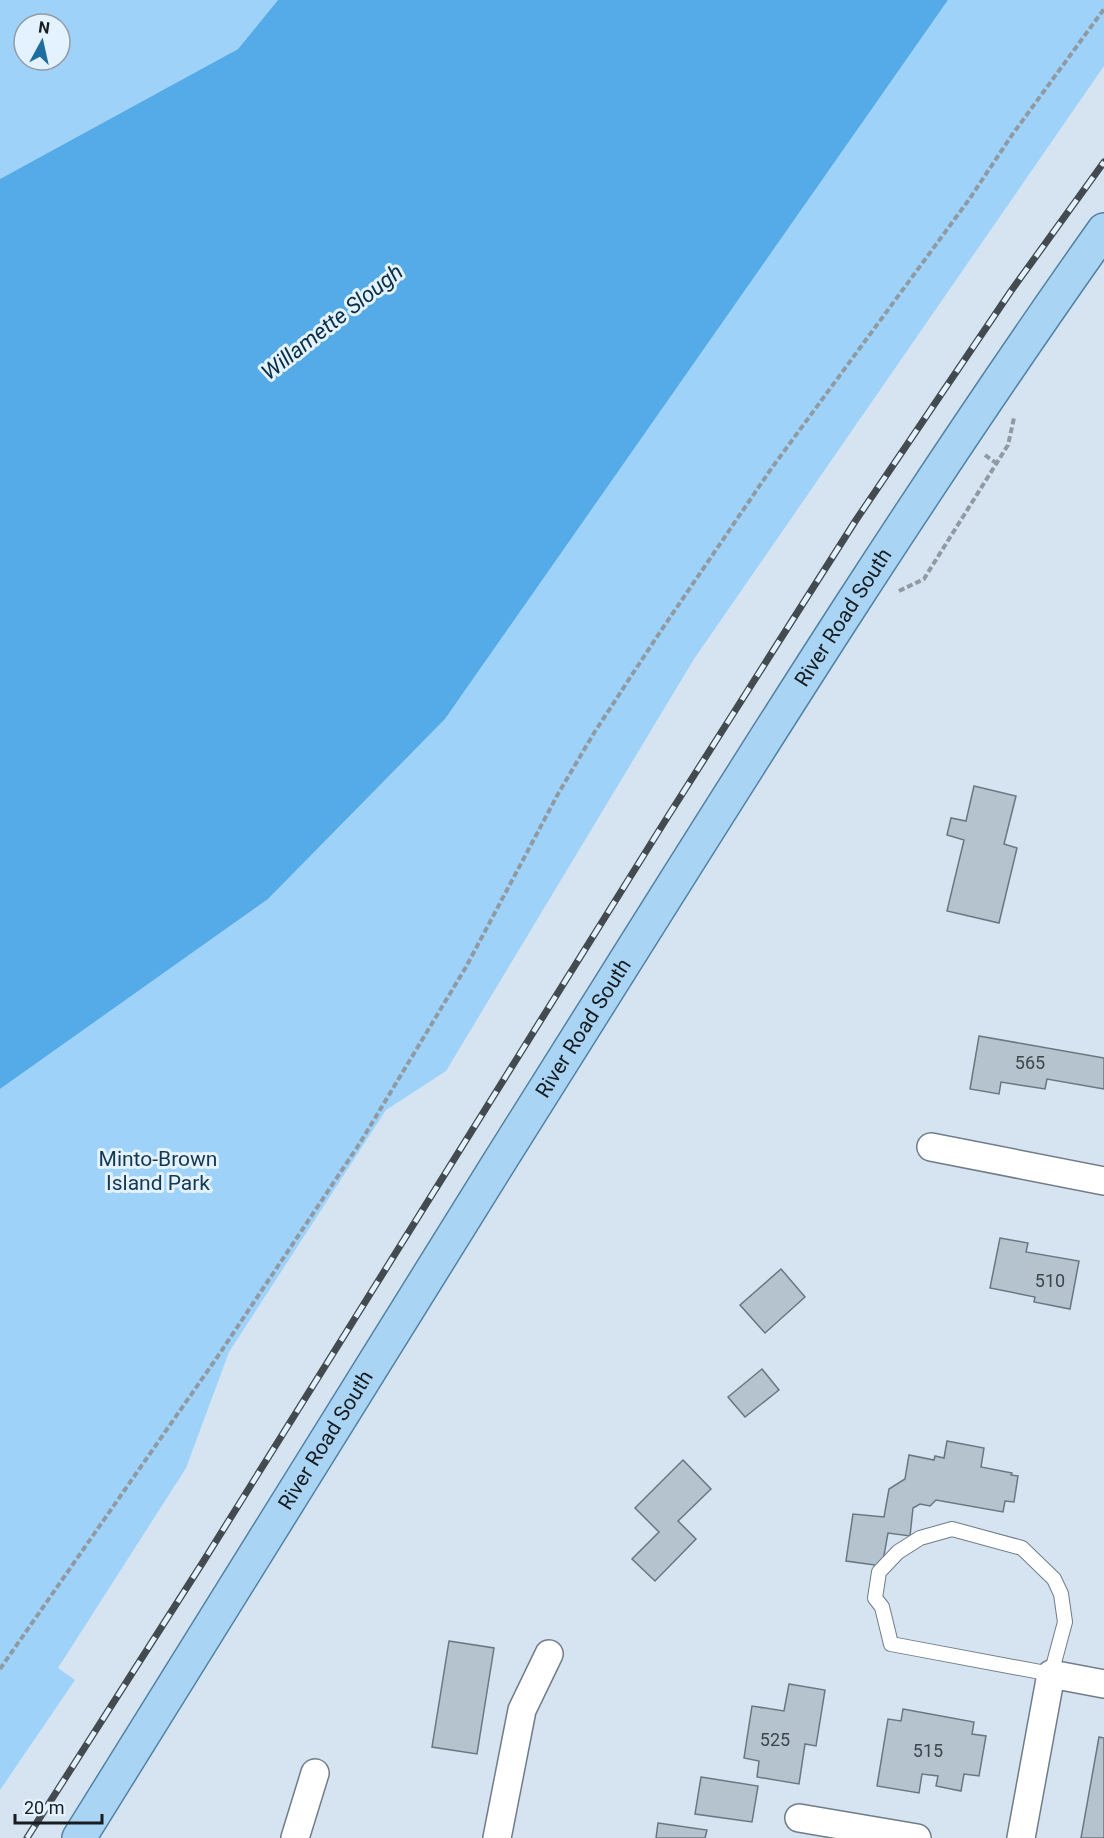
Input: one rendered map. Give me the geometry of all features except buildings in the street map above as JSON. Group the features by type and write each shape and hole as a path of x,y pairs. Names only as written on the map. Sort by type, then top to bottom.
{"main road":[{"name":"River Road South","path":"79,1838 820,650 960,438 1104,230"}],"street":[{"path":"931,1148 1104,1181"},
{"path":"497,1838 522,1710 549,1653"},
{"path":"1021,1838 1051,1674 1104,1684"},
{"path":"295,1838 315,1773"},
{"path":"799,1818 916,1838"}],"lane":[{"path":"952,1529 1022,1548 1054,1579 1061,1594 1065,1622 1051,1674 891,1644 882,1607 875,1598 879,1572 898,1552 920,1538 952,1529"}],"path":[{"path":"0,1669 212,1365 360,1143 466,967 564,784 650,647 771,469 968,201 1012,135 1104,9"},
{"name":"River Road South","path":"896,594 901,589 924,579 1008,445 1015,409"}],"green space":[{"path":"0,0 278,0 238,49 0,179"},
{"name":"Minto-Brown Island Park","path":"948,0 1104,0 1104,66 694,659 446,1071 386,1110 229,1352 186,1468 58,1668 75,1680 0,1790 0,1089 268,899 445,719"}],"water":[{"name":"Willamette Slough","path":"278,0 948,0 445,719 268,899 0,1089 0,179 238,49"}],"railway":[{"path":"27,1838 203,1562 665,821 856,520 1011,291 1104,162"}]}
